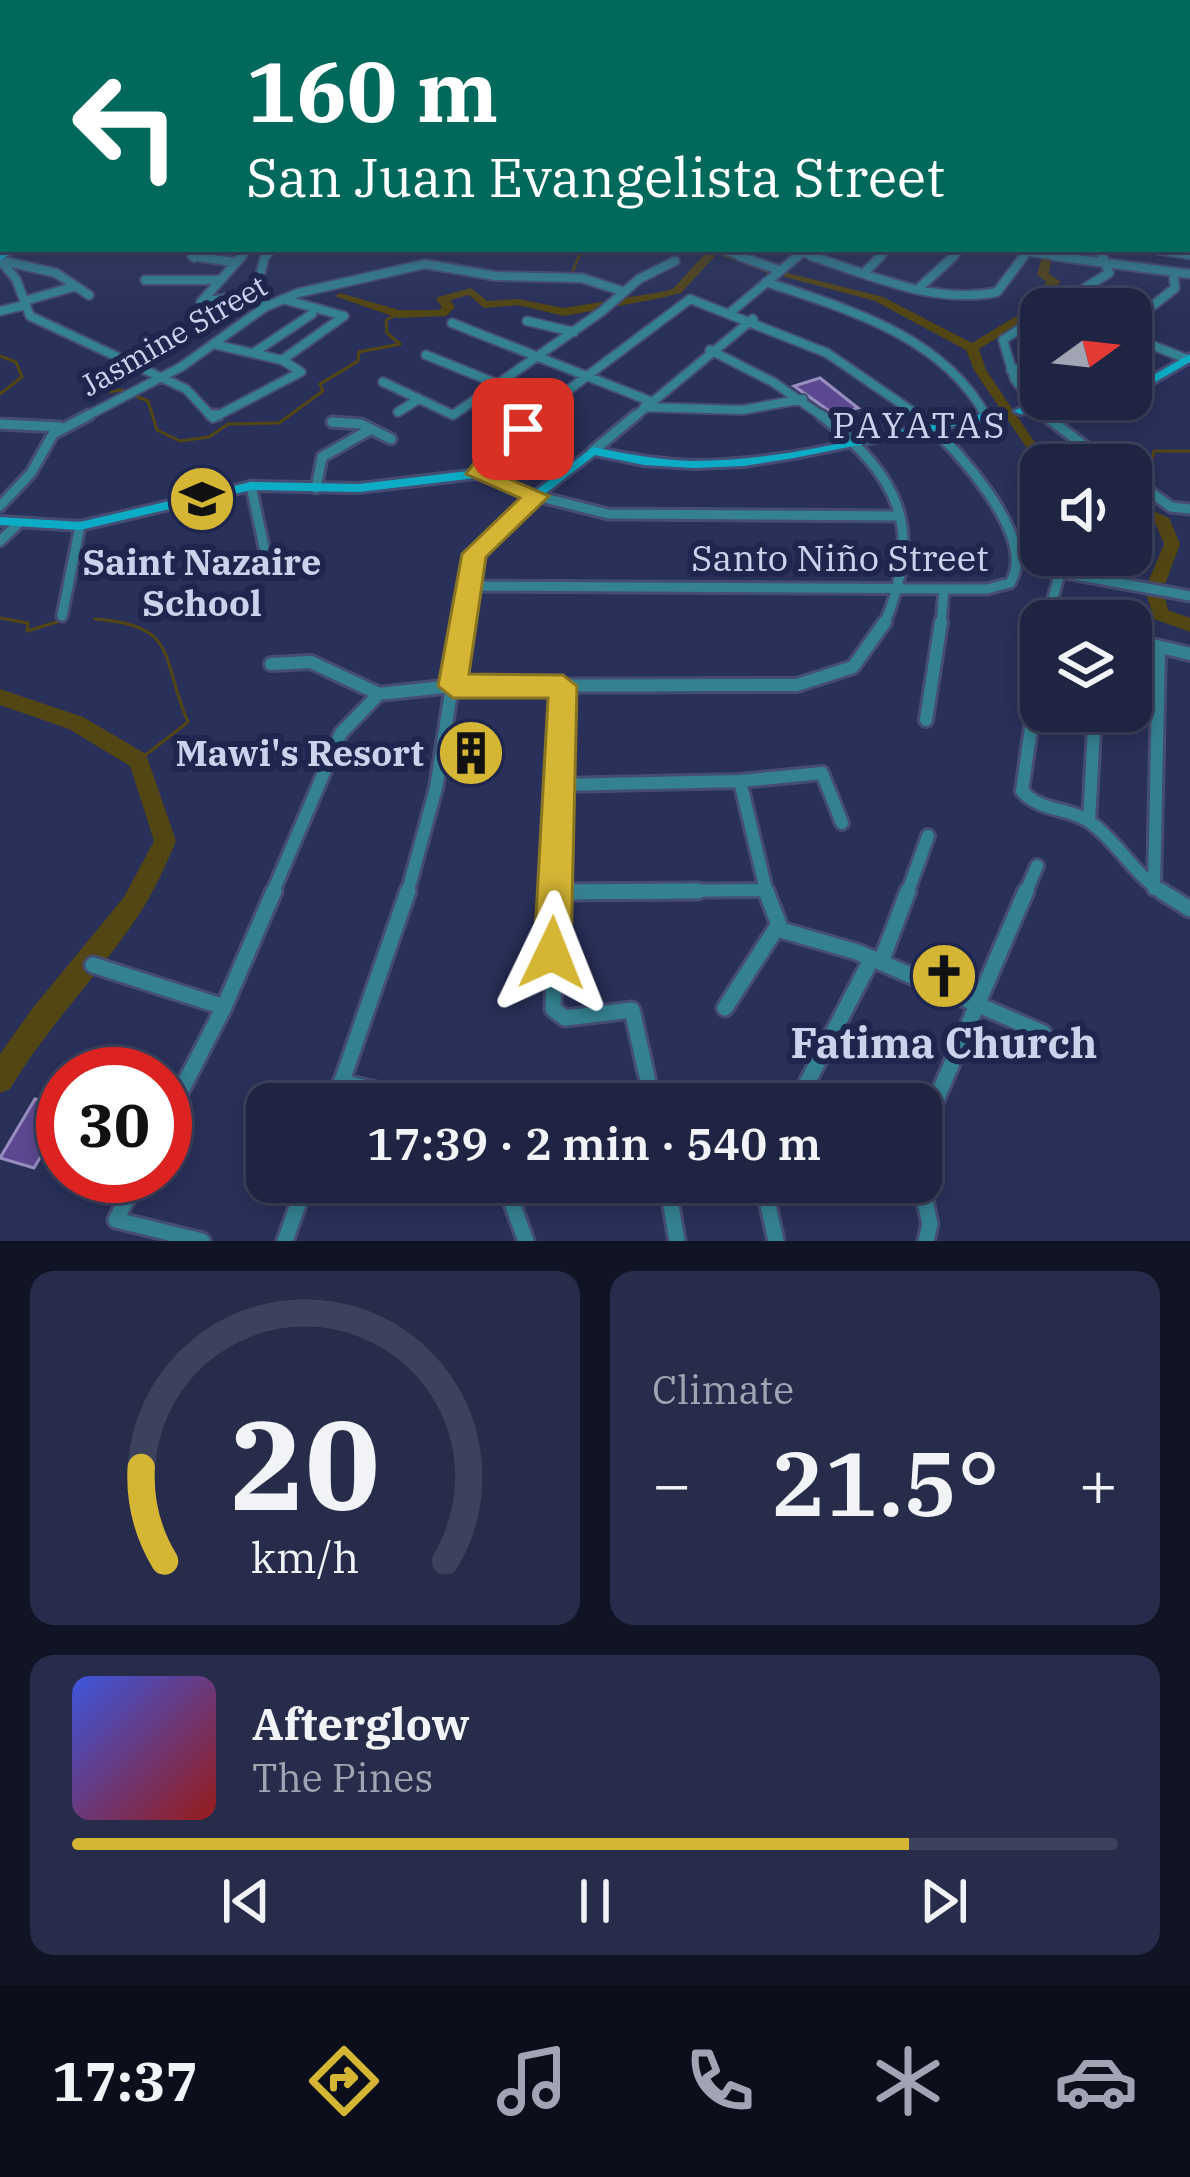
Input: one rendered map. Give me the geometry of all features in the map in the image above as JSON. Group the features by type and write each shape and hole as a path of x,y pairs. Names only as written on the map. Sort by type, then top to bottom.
{"street":[{"path":"195,252 190,259 234,262"},
{"path":"246,252 201,302 257,294"},
{"path":"265,308 257,294 257,278 268,252"},
{"path":"407,252 410,265"},
{"path":"727,252 779,270"},
{"path":"732,311 803,252"},
{"path":"807,252 919,288 987,296 998,292 1029,252"},
{"path":"865,272 886,252"},
{"path":"919,288 959,252"},
{"path":"1034,252 1190,274"},
{"path":"1085,288 1109,273 1110,265 1099,252"},
{"path":"2,256 56,273 89,295"},
{"path":"2,256 24,303 42,324 186,389 213,418 302,372 282,360 218,345"},
{"path":"383,382 453,415 675,261"},
{"name":"Jasmine Street","path":"0,506 64,427 218,345 283,299 410,265 496,276 583,278 617,297"},
{"path":"1152,306 1175,288 1173,272"},
{"path":"146,280 217,280"},
{"path":"593,451 639,461 745,463 990,416 958,374 922,348 837,307 766,282"},
{"path":"0,311 73,287"},
{"path":"282,360 344,316 283,299"},
{"name":"Santo Niño Street","path":"466,586 944,589 1010,583 1018,560 985,488 935,428 852,364 753,319 687,300 592,375"},
{"path":"255,352 312,314"},
{"path":"345,1083 341,1082 416,868 453,686 466,586 478,548 710,350 753,319"},
{"path":"452,322 592,375 647,404 742,410 803,399"},
{"path":"526,322 574,332"},
{"path":"1020,329 1003,340 1020,383"},
{"path":"1152,345 1188,358"},
{"path":"271,664 311,662 379,694 453,686 823,682 868,657 898,587 906,548 897,516 855,444 803,399 710,350"},
{"path":"426,355 498,384"},
{"path":"1152,380 1188,358"},
{"path":"1011,370 1020,369"},
{"path":"477,474 506,438 592,375"},
{"path":"398,412 419,399"},
{"path":"1048,420 1077,444"},
{"path":"332,422 371,429 392,439"},
{"path":"0,424 64,427"},
{"path":"316,488 322,457 371,429"},
{"path":"0,521 80,526 251,486 316,488 477,474 608,514 897,516"},
{"path":"251,486 264,547"},
{"path":"1152,494 1171,507 1190,508"},
{"path":"0,542 17,525"},
{"path":"62,616 80,526"},
{"path":"1053,600 1060,572 1190,596"},
{"path":"926,720 938,664 944,589"},
{"path":"1152,645 1190,654"},
{"path":"1154,889 1159,647"},
{"path":"563,686 555,892 557,1016 632,1010 648,1083"},
{"path":"192,1069 224,1007 340,733 379,694"},
{"path":"1029,732 1021,786 1026,797 1089,821 1122,862 1154,889 1190,909"},
{"path":"1089,821 1094,732"},
{"path":"559,785 740,781 822,773 842,823"},
{"path":"740,781 777,927"},
{"path":"808,1083 877,960 928,836"},
{"path":"942,1086 1037,866"},
{"path":"555,892 765,890"},
{"path":"777,927 877,960 1043,1033"},
{"path":"725,1008 777,927"},
{"path":"93,965 224,1007"},
{"path":"124,1203 116,1220 202,1241"},
{"path":"286,1241 299,1203"},
{"path":"512,1203 526,1241"},
{"path":"670,1203 677,1241"},
{"path":"768,1203 776,1241"},
{"path":"926,1203 930,1224 926,1241"}],"building":[{"path":"820,378 858,408 835,415 794,386"},
{"name":"Mawi's Resort","path":"454,744 495,745 492,771 451,762"},
{"path":"35,1099 36,1099 34,1168 0,1158"}],"waterway":[{"path":"573,270 586,252"},
{"path":"340,296 398,314 442,313 449,307 442,299 471,291 484,305 518,302 564,312 677,291 713,252"},
{"path":"722,252 771,271"},
{"path":"972,348 1038,308 1045,289 1055,282 1043,275 1047,257"},
{"path":"780,274 879,299 972,348"},
{"path":"107,392 121,390 148,401 157,430 180,441 209,437 228,424 279,423 323,391 320,384 358,361 359,352 400,344 387,333 386,320 398,314"},
{"path":"972,348 980,370 1029,444"},
{"path":"0,356 16,362 22,377 0,394"},
{"path":"1152,460 1154,451 1190,451"},
{"path":"1152,516 1163,522 1172,544 1157,582"},
{"path":"1155,593 1160,614 1190,625"},
{"path":"0,618 28,623 27,631 67,619"},
{"path":"95,619 122,623 154,637 169,663 188,722 139,760"},
{"path":"0,697 76,723 139,760 165,841 132,905 41,1018 0,1079"}],"place":[{"name":"Saint Nazaire School","path":"202,499"},
{"name":"Mawi's Resort","path":"471,753"},
{"name":"Fatima Church","path":"944,976"}],"district":[{"name":"PAYATAS","path":"920,425"}],"route":[{"path":"523,429 506,438 477,474 537,496 474,554 453,686 563,686 552,953"}]}
